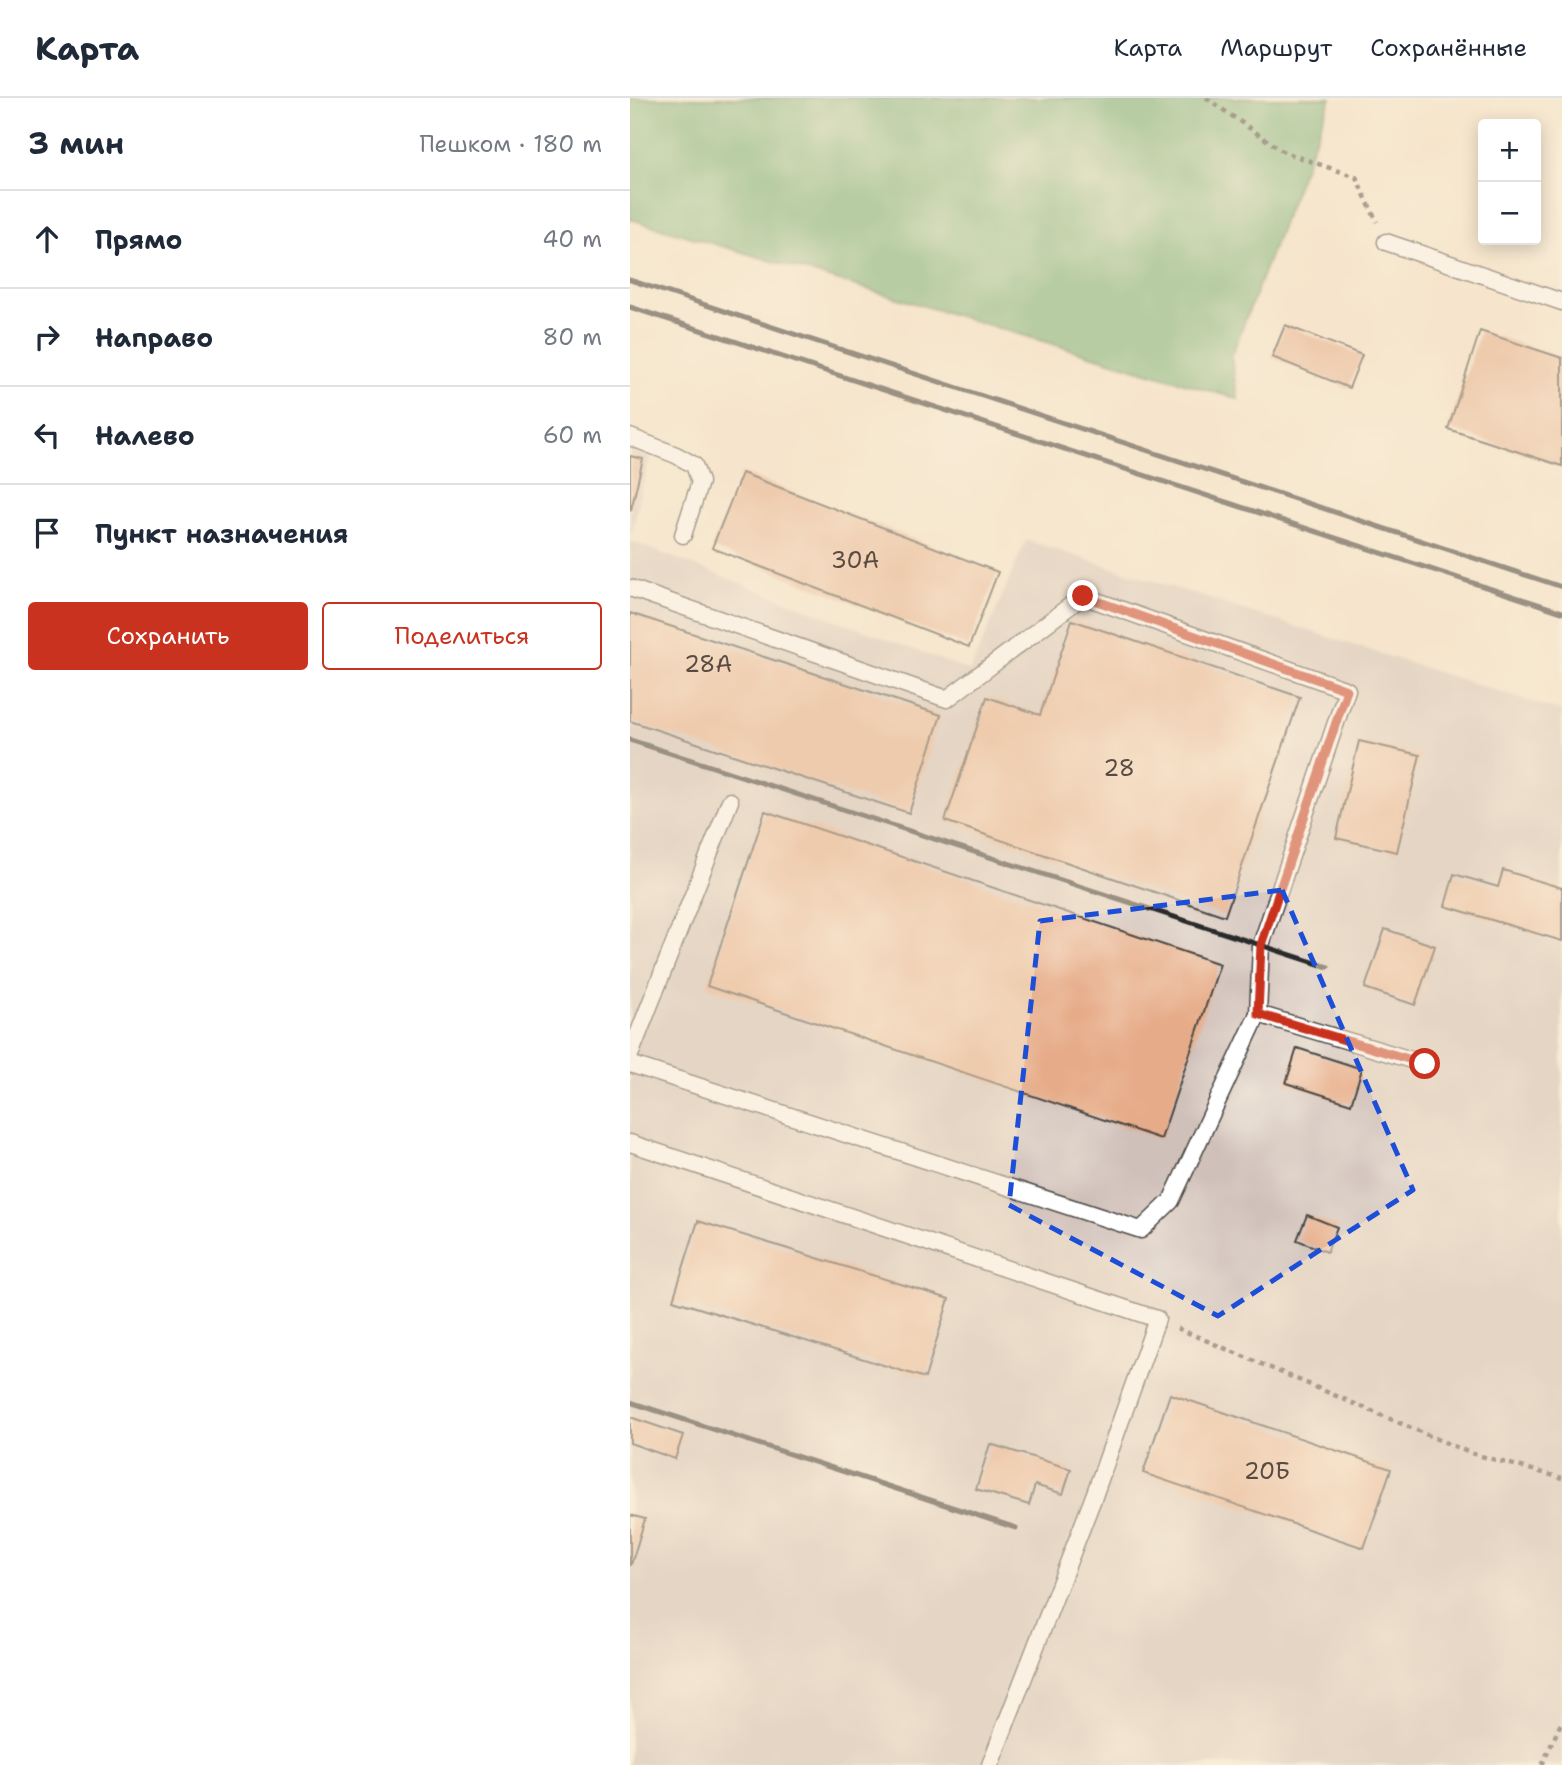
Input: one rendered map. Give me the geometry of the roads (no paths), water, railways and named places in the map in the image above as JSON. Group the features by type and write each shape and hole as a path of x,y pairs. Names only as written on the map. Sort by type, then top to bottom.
{"lane":[{"path":"1386,242 1562,302"},
{"path":"630,437 694,465 700,482 683,535"},
{"path":"630,588 947,699 1083,596 1347,690 1261,945 1258,1014 1171,1202 1141,1230 630,1064"},
{"path":"630,1055 730,801"},
{"path":"1258,1014 1425,1064"},
{"path":"630,1143 1157,1319 1094,1496 990,1765"}],"railway":[{"path":"630,280 1562,587"},
{"path":"630,307 1562,612"},
{"path":"630,740 1328,967"},
{"path":"630,1402 1016,1528"}]}
